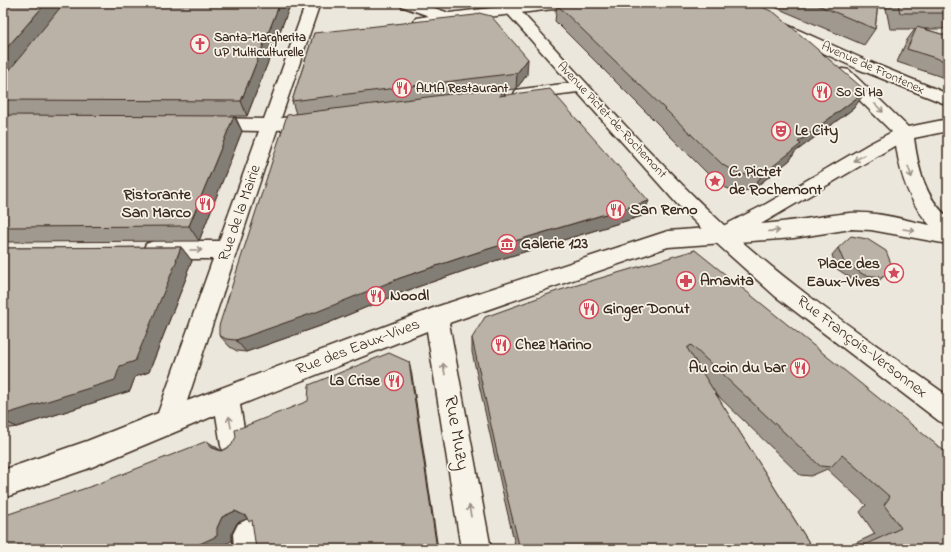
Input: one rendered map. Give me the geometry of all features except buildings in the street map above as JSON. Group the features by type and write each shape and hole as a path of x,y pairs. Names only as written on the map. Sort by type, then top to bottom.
{"street":[{"name":"Rue de la Mairie","path":"168,423 181,379 313,3"},
{"path":"406,3 430,13 455,17"},
{"path":"410,23 455,17 509,7 570,3"},
{"name":"Avenue de Frontenex","path":"726,3 869,69 948,100"},
{"name":"Avenue Pictet-de-Rochemont","path":"509,7 684,199 721,235"},
{"path":"301,36 317,34"},
{"name":"Avenue de Frontenex","path":"798,35 829,61 904,134"},
{"path":"509,96 580,86"},
{"path":"193,124 270,125 298,124 330,120"},
{"path":"721,235 773,208 875,148 904,134 945,130"},
{"path":"904,134 908,168 915,188 927,209 938,221 948,228"},
{"path":"721,235 794,230 851,221 871,222 948,236"},
{"name":"Rue des Eaux-Vives","path":"3,484 45,472 226,398 436,317 668,239 721,235"},
{"name":"Rue François-Versonnex","path":"721,235 784,289 948,412"},
{"path":"138,250 227,250"},
{"name":"Rue Muzy","path":"436,317 476,549"},
{"path":"226,398 234,446"}],"place":[{"name":"Santa-Margherita UP Multiculturelle","path":"200,44"},
{"name":"ALMA Restaurant","path":"402,88"},
{"name":"So Si Ha","path":"822,92"},
{"name":"Le City","path":"781,131"},
{"name":"C. Pictet de Rochemont","path":"715,181"},
{"name":"Ristorante San Marco","path":"205,204"},
{"name":"San Remo","path":"616,210"},
{"name":"Galerie 123","path":"507,244"},
{"name":"Place des Eaux-Vives","path":"894,273"},
{"name":"Amavita","path":"686,281"},
{"name":"Noodl","path":"376,296"},
{"name":"Ginger Donut","path":"589,309"},
{"name":"Chez Marino","path":"501,345"},
{"name":"Au coin du bar","path":"800,368"},
{"name":"La Crise","path":"394,381"}]}
